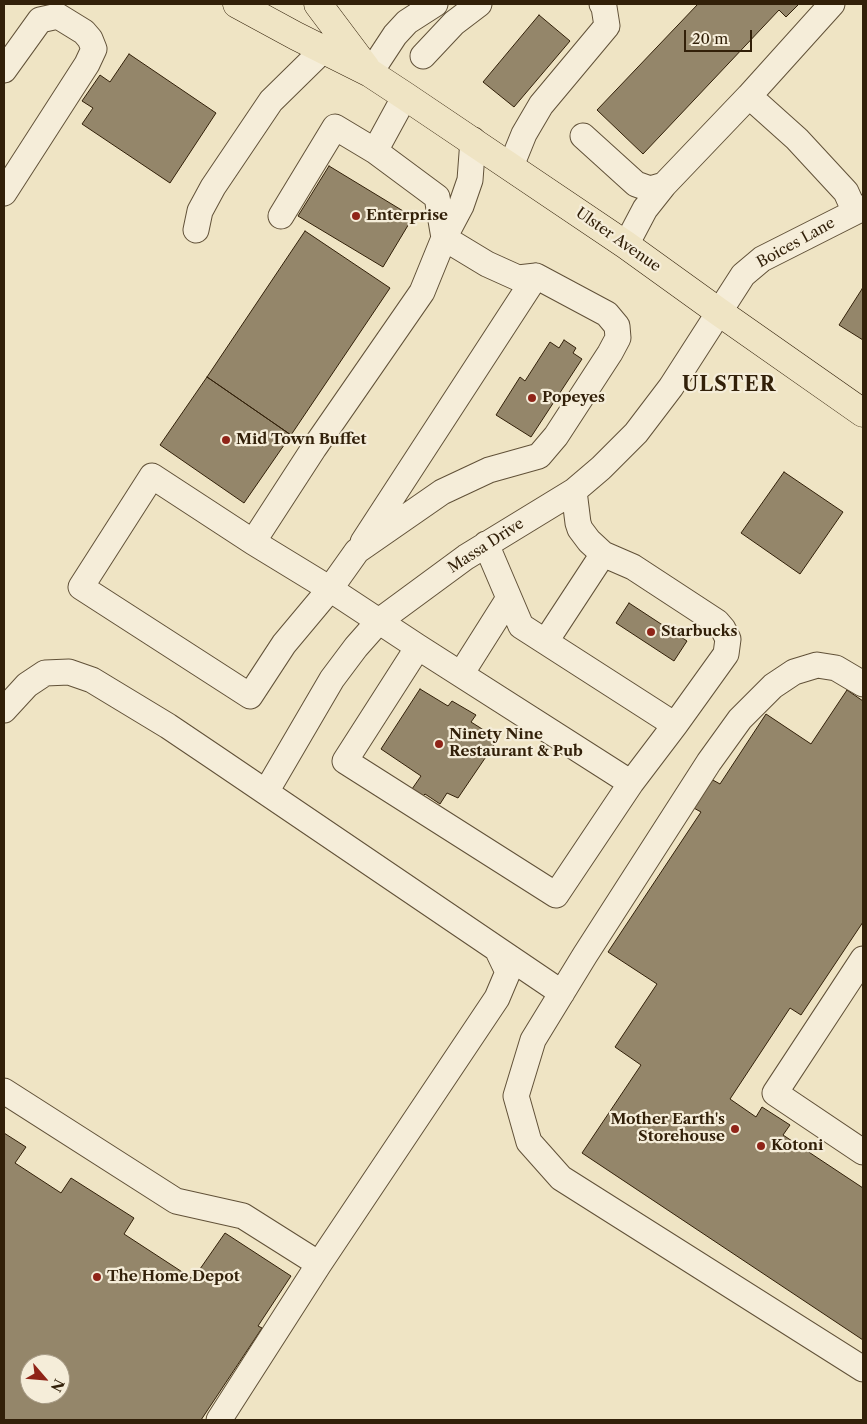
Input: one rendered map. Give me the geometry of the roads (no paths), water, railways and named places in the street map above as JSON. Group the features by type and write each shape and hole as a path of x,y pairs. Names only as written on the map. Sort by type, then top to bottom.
{"main road":[{"path":"237,4 370,73"},
{"path":"318,4 370,73"},
{"name":"Ulster Avenue","path":"370,73 473,140 626,245 863,413"}],"street":[{"path":"370,73 395,35 407,22 436,4"},
{"path":"423,56 454,23 479,4"},
{"path":"511,166 524,134 541,105 608,26 602,4"},
{"path":"626,245 645,209 664,185 832,4"},
{"path":"4,70 40,20 58,16 84,32 94,49 87,64 4,193"},
{"path":"196,230 200,211 213,187 271,100 324,49"},
{"path":"374,151 405,96"},
{"path":"748,96 797,139 846,192 859,210"},
{"path":"281,216 335,128 374,151 437,197 444,238 487,264 518,278 536,276 607,314 617,326 618,338 556,436 539,456 489,470 442,492 357,551"},
{"path":"583,136 636,184 650,189 664,185"},
{"path":"253,542 314,448 422,292 444,238 461,206 470,180 473,140"},
{"name":"Boices Lane","path":"719,312 743,275 762,258 859,210"},
{"path":"536,276 357,551 330,589 284,644 250,696 81,587 152,476 253,542 330,589 631,783"},
{"name":"Massa Drive","path":"266,792 332,679 378,621 466,556 574,491 601,468 636,433 671,387 719,312"},
{"path":"418,647 344,761 556,895 631,783 669,721 726,654 728,639 717,622 633,567 603,554 589,541 578,523 574,491"},
{"path":"486,544 522,626 669,721"},
{"path":"546,641 603,554"},
{"path":"461,674 509,598"},
{"path":"863,684 836,668 817,666 794,672 772,686 740,719 709,762 585,955 533,1040 516,1096 529,1142 561,1178 863,1369"},
{"path":"4,710 26,685 45,673 69,672 100,684 168,726 562,993"},
{"path":"219,1420 497,998 508,972 497,949"},
{"path":"863,959 775,1093 863,1152"},
{"path":"4,1091 176,1201 244,1216 320,1264"}],"place":[{"name":"Enterprise","path":"356,216"},
{"name":"Popeyes","path":"532,398"},
{"name":"Mid Town Buffet","path":"226,440"},
{"name":"Starbucks","path":"651,632"},
{"name":"Ninety Nine Restaurant & Pub","path":"439,744"},
{"name":"Mother Earth's Storehouse","path":"735,1129"},
{"name":"Kotoni","path":"761,1146"},
{"name":"The Home Depot","path":"97,1277"}],"district":[{"name":"ULSTER","path":"729,385"}]}
